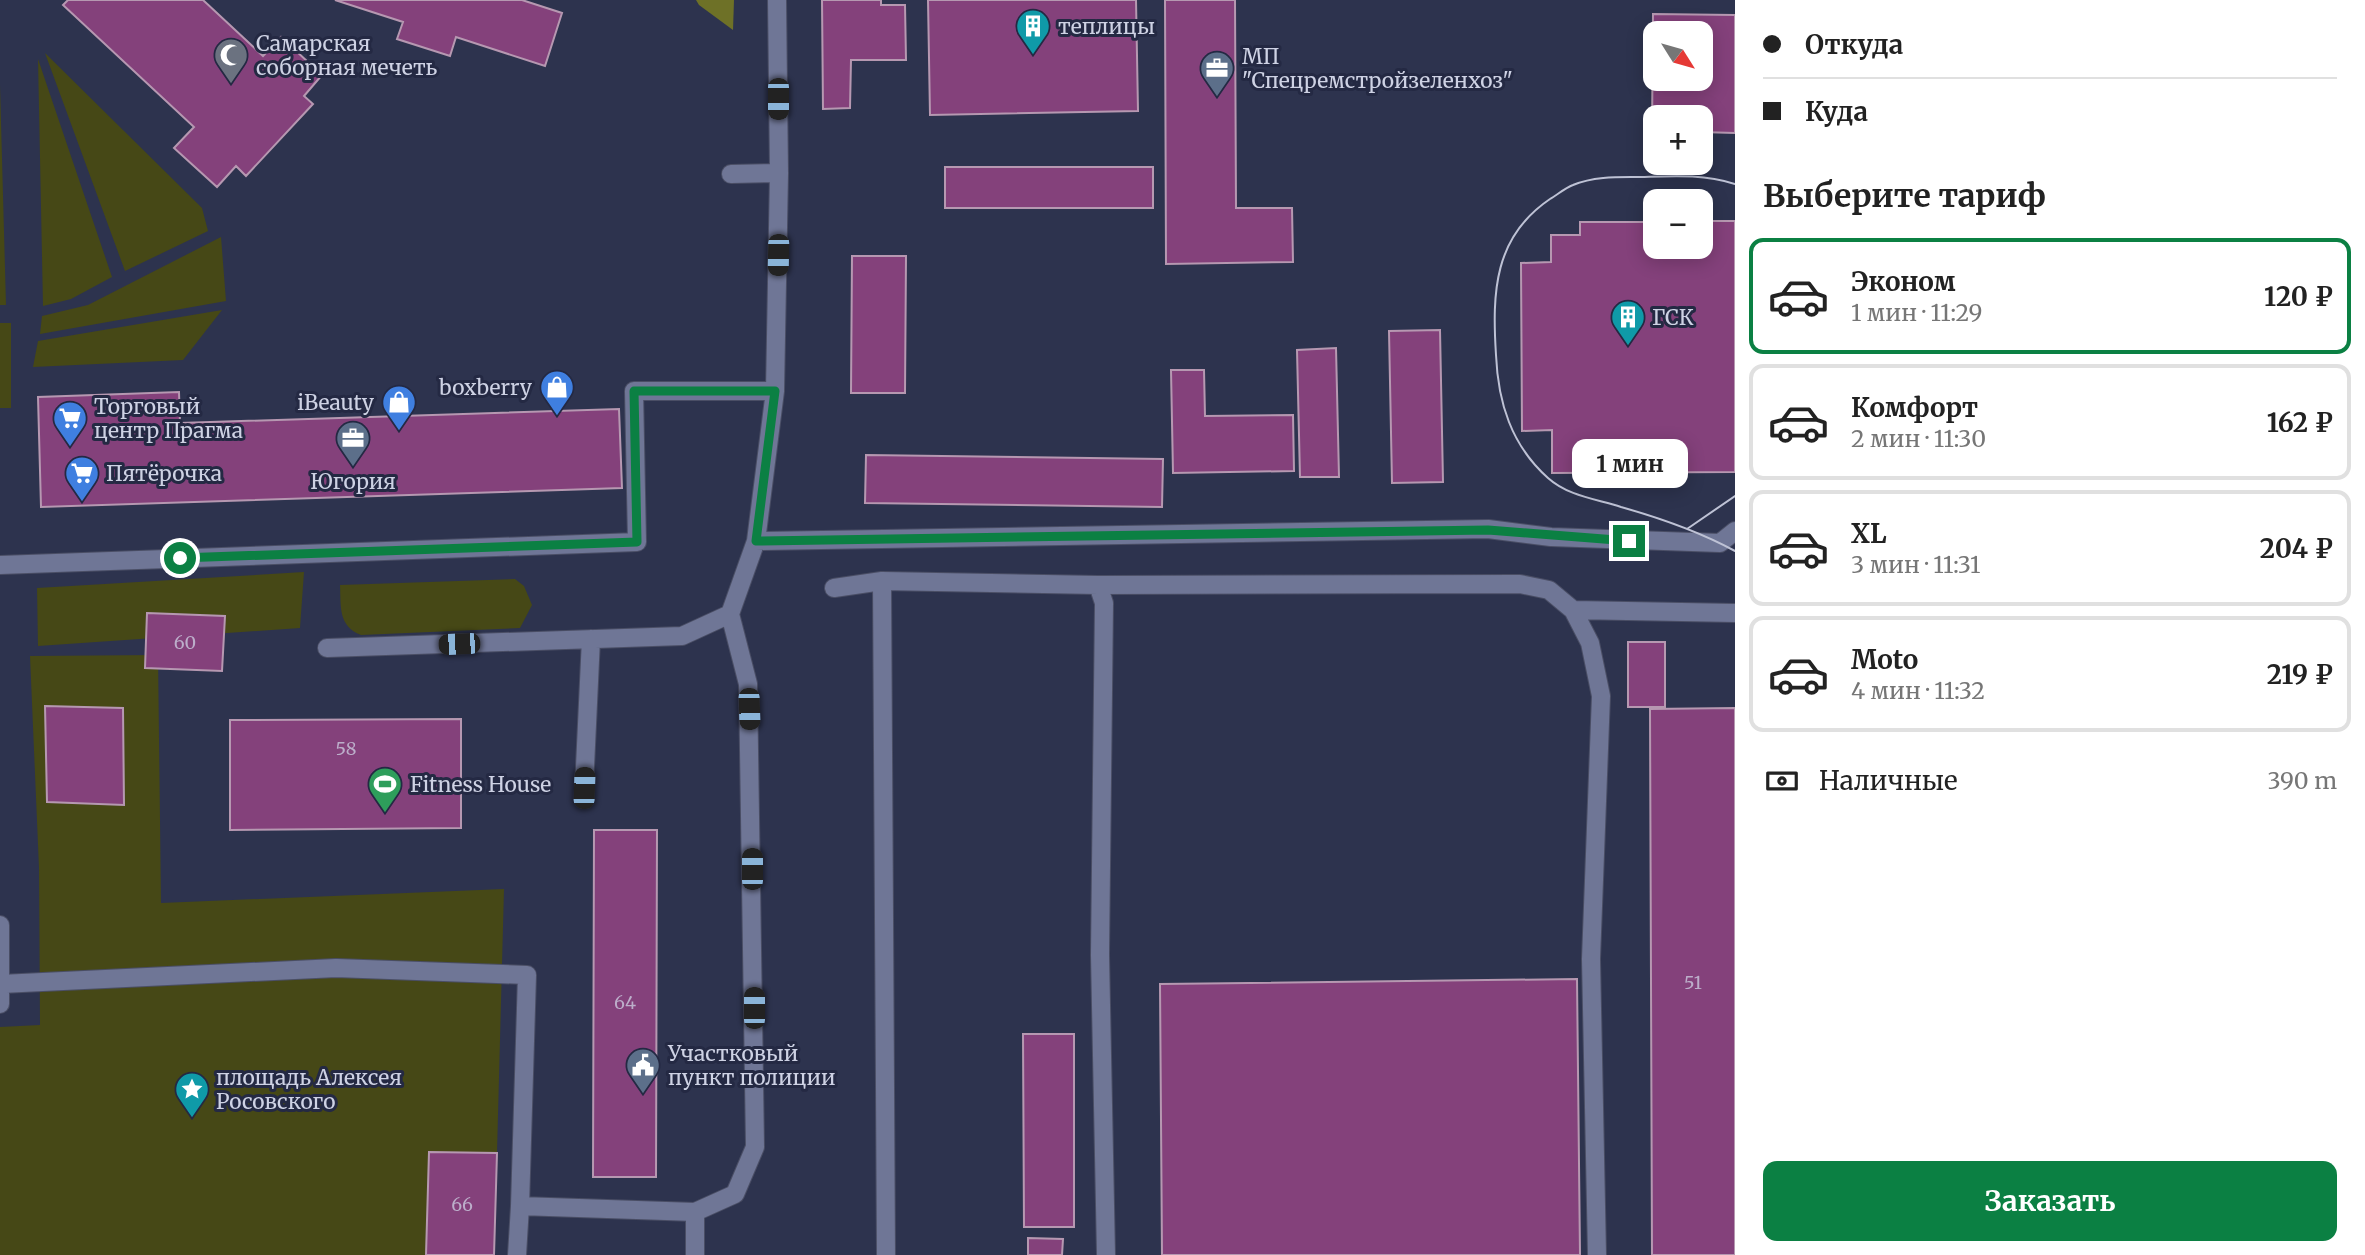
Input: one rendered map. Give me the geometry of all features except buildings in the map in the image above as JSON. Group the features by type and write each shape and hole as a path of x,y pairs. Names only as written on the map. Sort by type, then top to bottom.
{"lane":[{"path":"520,1206 695,1212 735,1194 755,1147 748,684 730,614 756,541 775,391 779,173 777,0"},
{"path":"731,174 779,173"},
{"path":"0,565 637,542 634,391 775,391"},
{"path":"756,541 1488,530 1551,537 1720,543 1735,531"},
{"path":"883,581 886,1255"},
{"path":"834,588 883,581 1098,585 1520,584 1549,590 1573,610 1590,643 1601,696 1591,959 1597,1255"},
{"path":"1098,585 1104,603 1100,955 1106,1255"},
{"path":"1573,610 1735,613"},
{"path":"327,648 682,636 730,614"},
{"path":"584,788 591,639"},
{"path":"0,925 0,1004"},
{"path":"1,984 336,968 527,975 517,1255"},
{"path":"695,1212 695,1255"}],"shaded area":[{"path":"696,0 734,0 733,30 699,5"},
{"path":"45,53 202,208 208,231 125,271"},
{"path":"38,59 112,277 71,299 43,306"},
{"path":"0,85 6,305 0,305"},
{"path":"221,237 226,301 40,334 42,316 88,305"},
{"path":"222,310 183,360 33,367 38,341"},
{"path":"0,323 11,323 11,408 0,408"},
{"path":"304,572 300,628 38,646 37,588"},
{"path":"515,579 524,586 532,605 520,628 361,635 348,626 342,615 340,585"},
{"path":"158,655 161,903 504,889 497,1153 429,1152 426,1255 0,1255 0,1027 40,1025 39,868 30,656"}],"tram line":[{"path":"1735,184 1700,177 1665,176 1615,177 1570,186 1531,214 1517,231 1500,268 1495,309 1497,372 1504,406 1516,437 1535,465 1556,484 1573,493 1665,521 1735,551"},
{"path":"1687,529 1735,496"}],"place":[{"name":"теплицы","path":"1033,56"},
{"name":"Самарская соборная мечеть","path":"231,85"},
{"name":"МП \"Спецремстройзеленхоз\"","path":"1217,98"},
{"name":"ГСК","path":"1628,347"},
{"name":"boxberry","path":"557,417"},
{"name":"iBeauty","path":"399,432"},
{"name":"Торговый центр Прагма","path":"70,448"},
{"name":"Югория","path":"353,468"},
{"name":"Пятёрочка","path":"82,503"},
{"name":"Fitness House","path":"385,814"},
{"name":"Участковый пункт полиции","path":"643,1095"},
{"name":"площадь Алексея Росовского","path":"192,1119"}],"route":[{"path":"180,558 637,542 634,391 775,391 756,541 1488,530 1629,541"}]}
